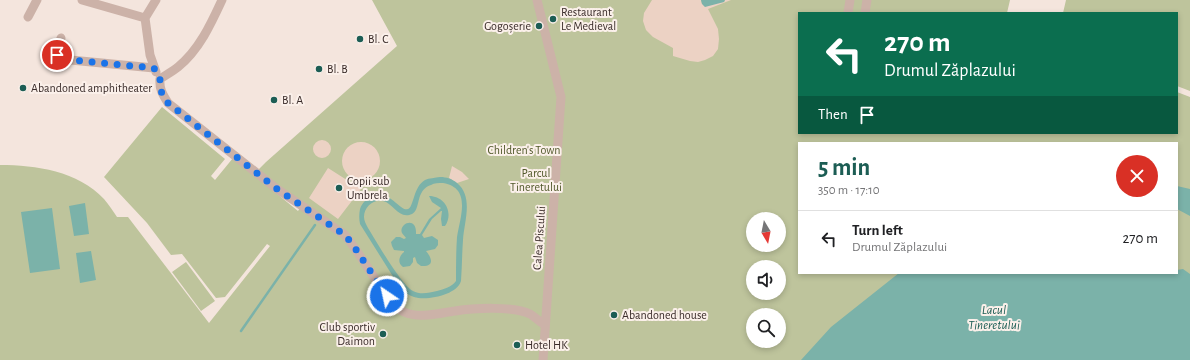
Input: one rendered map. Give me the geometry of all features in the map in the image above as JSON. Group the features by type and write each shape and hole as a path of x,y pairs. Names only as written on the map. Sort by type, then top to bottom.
{"street":[{"path":"28,17 37,0"},
{"path":"82,0 145,18"},
{"path":"156,0 145,18 148,48 154,68 160,79 162,94 168,103 277,189 345,235 387,296 395,305 403,311 411,314 425,315 470,309 522,311 530,314 545,325"},
{"path":"160,79 178,68 190,56 208,28 222,0"},
{"name":"Calea Piscului","path":"537,0 561,97 543,360"},
{"path":"848,12 850,0"},
{"path":"865,12 867,0"},
{"path":"61,38 57,55 60,59 154,68"}],"green space":[{"name":"Parcul Tineretului","path":"372,0 1010,0 1007,12 798,12 798,134 1178,134 1178,92 1190,97 1190,360 0,360 0,165 42,168 69,176 94,190 104,199 117,217 128,217 209,323 270,246 267,244 225,297 216,298 182,254 171,255 147,223 104,177 162,107 225,159 211,176 215,180 233,158 298,211 300,208 255,173 397,46"},
{"path":"1066,0 1190,0 1190,91 1178,86 1178,12 1063,12"},
{"path":"186,262 215,301 201,311 172,272"}],"shaded area":[{"path":"652,0 701,0 702,4 731,0 708,9 718,29 718,49 713,56 698,62 673,56 673,48 653,37 646,30 643,21 644,13"},
{"path":"322,140 328,143 331,149 328,155 322,158 316,155 313,149 316,143"},
{"path":"357,142 365,142 375,147 379,154 379,168 375,175 365,180 357,180 347,175 345,172 342,165 342,157 347,147 350,145"},
{"path":"452,166 462,172 469,179 457,183 449,178"},
{"path":"328,168 361,189 338,219 309,198"}],"water":[{"path":"701,0 725,0 724,2 705,7"},
{"path":"438,177 451,179 457,183 462,189 467,202 461,281 454,290 441,296 426,298 414,297 399,286 360,224 360,209 367,199 379,195 390,198 405,209 408,209 412,205 418,187 421,183 427,179","holes":["438,183 452,186 458,191 462,204 457,237 456,281 445,289 437,291 425,293 413,291 402,281 377,243 365,221 364,213 370,204 376,201 383,201 387,202 403,215 412,214 417,208 420,195 426,188"]},
{"path":"1178,186 1190,189 1190,216 1178,210"},
{"path":"429,196 440,199 443,202 448,211 448,221 445,226 442,226 441,211 432,219 422,235 424,238 432,236 438,240 438,245 435,249 426,251 431,259 430,264 421,266 417,263 415,257 413,258 413,262 410,266 403,267 399,260 404,251 394,250 391,242 396,237 406,238 401,230 405,224 408,223 414,225 416,228 416,234 420,234 429,219 441,208 432,202"},
{"path":"85,203 89,234 74,236 69,206"},
{"path":"52,208 60,269 30,273 21,212"},
{"path":"91,251 96,280 80,283 76,253"},
{"name":"Lacul Tineretului","path":"1183,269 1190,274 1190,360 801,360 831,327 898,274 1178,274 1178,270"}],"waterway":[{"path":"241,331 315,225"}],"place":[{"name":"Restaurant Le Medieval","path":"553,19"},
{"name":"Gogoșerie","path":"539,26"},
{"name":"Bl. C","path":"360,39"},
{"name":"Bl. B","path":"319,69"},
{"name":"Abandoned amphitheater","path":"23,88"},
{"name":"Bl. A","path":"274,100"},
{"name":"Copii sub Umbrela","path":"339,188"},
{"name":"Abandoned house","path":"614,315"},
{"name":"Club sportiv Daimon","path":"383,334"},
{"name":"Hotel HK","path":"517,345"}],"route":[{"path":"57,55 60,59 154,68 160,79 162,94 168,103 277,189 345,235 387,296"}],"park label":[{"name":"Children's Town","path":"524,150"}]}
